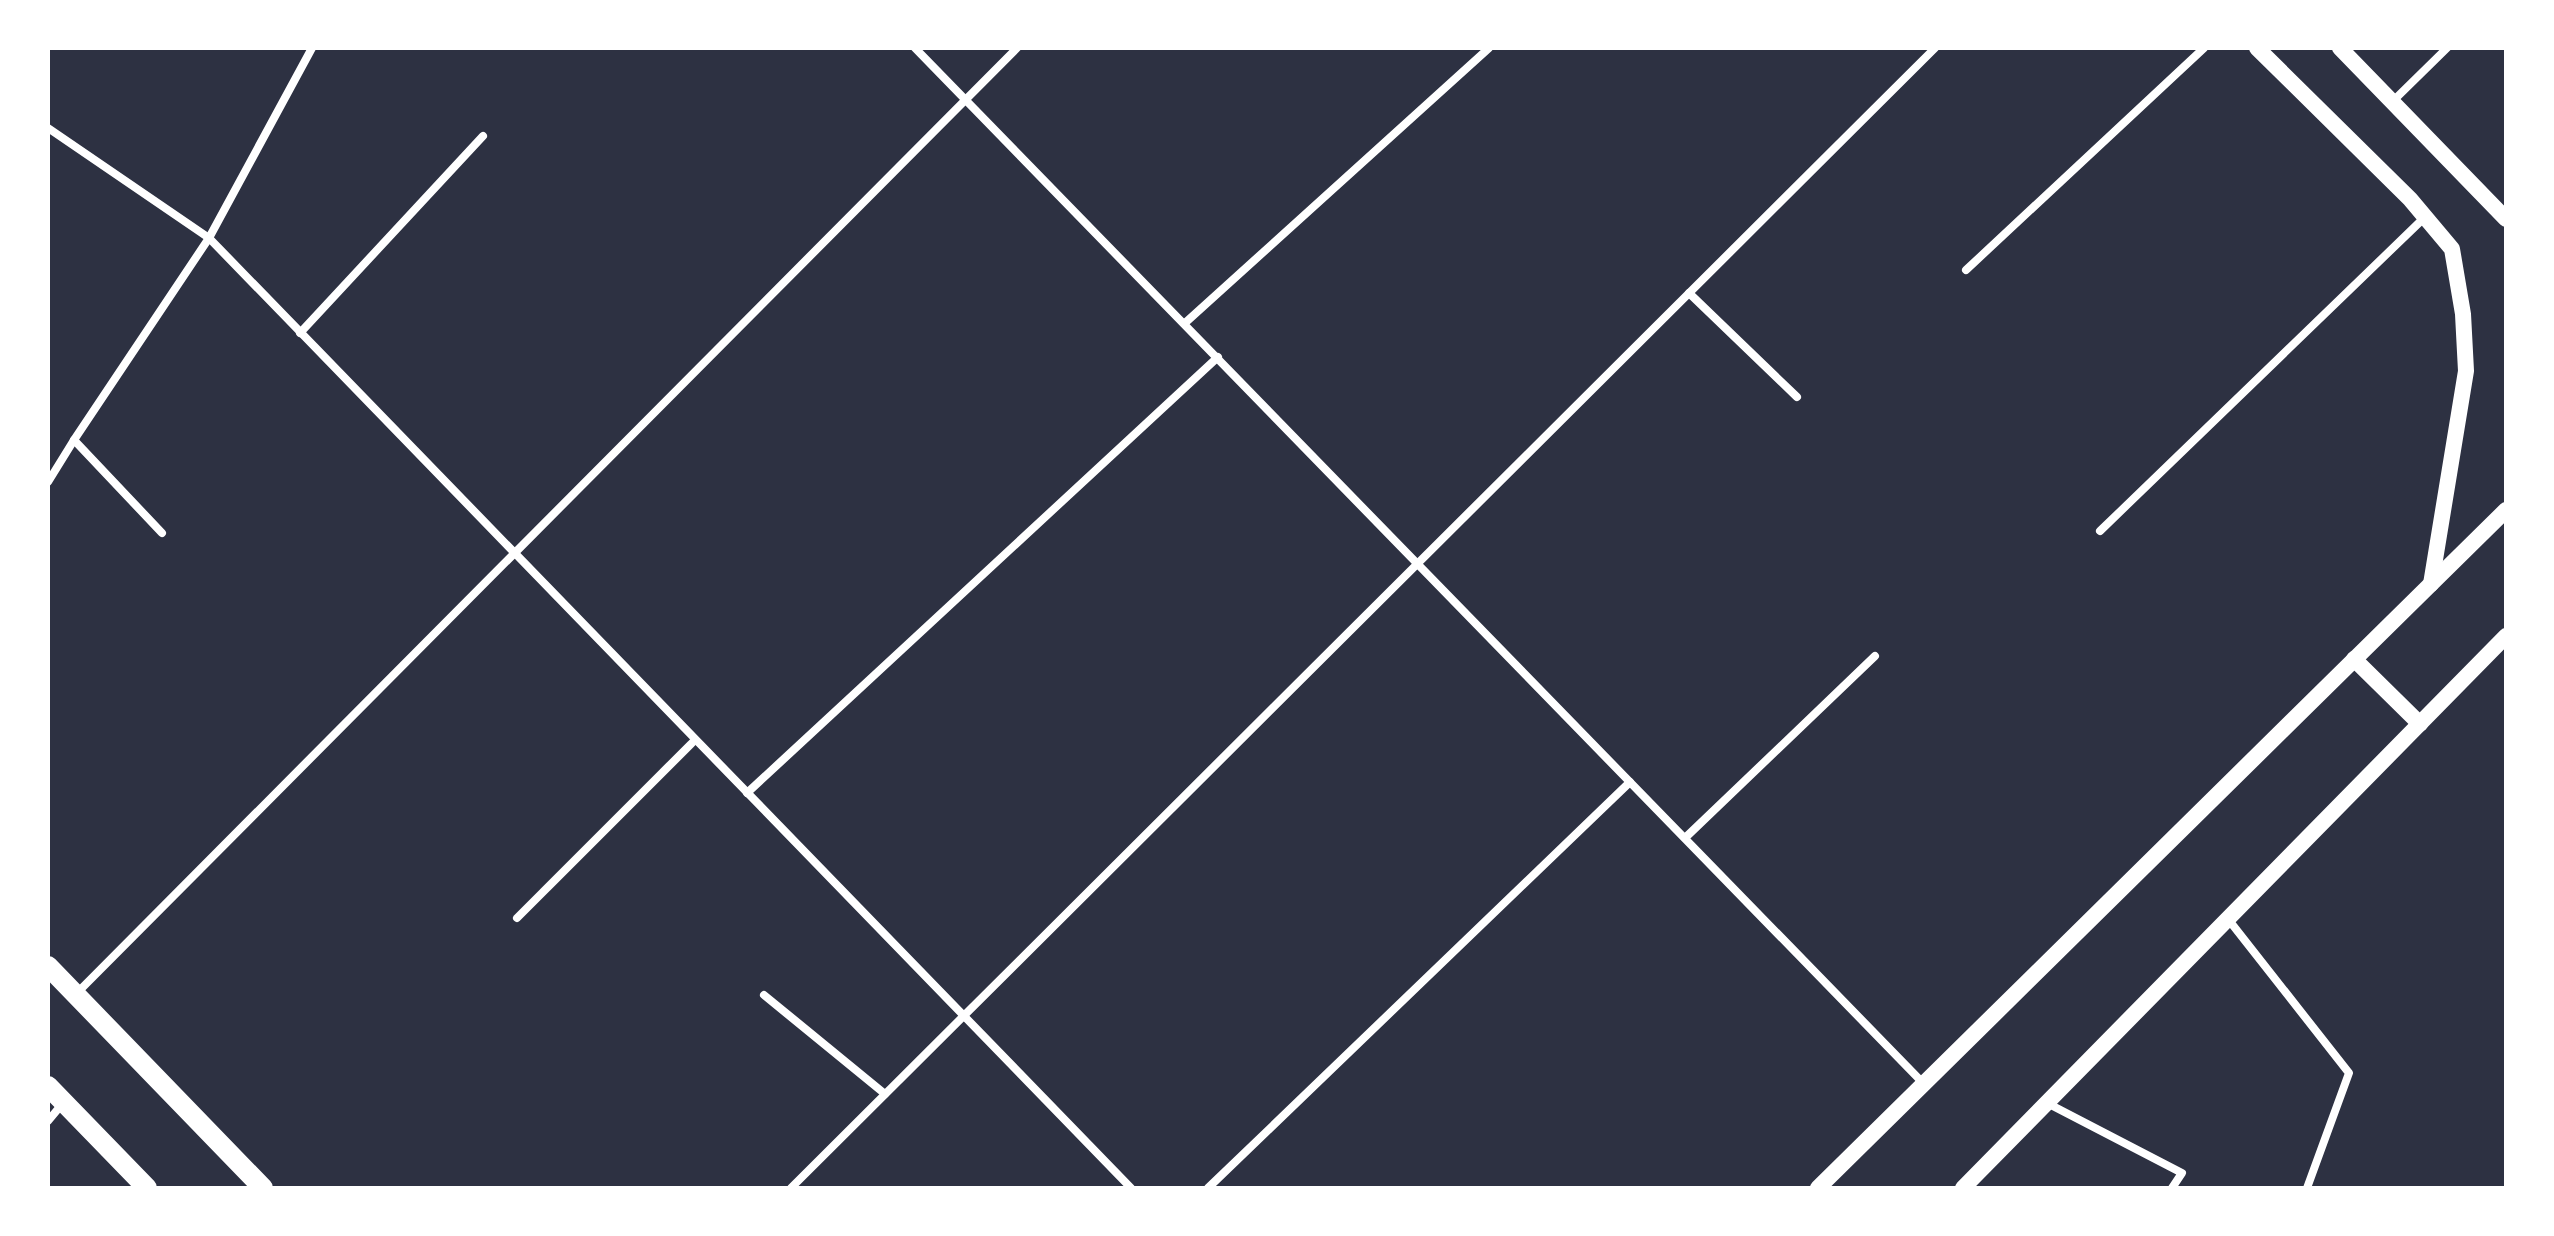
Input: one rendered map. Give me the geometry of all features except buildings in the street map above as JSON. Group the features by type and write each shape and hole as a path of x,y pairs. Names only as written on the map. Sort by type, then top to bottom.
{"main road":[{"path":"2257,48 2410,199 2452,249 2463,314 2466,371 2431,585"},
{"path":"2340,48 2506,219"},
{"path":"1818,1188 2506,510"},
{"path":"1963,1188 2506,636"},
{"path":"2354,659 2420,724"},
{"path":"48,966 263,1188"},
{"path":"48,1086 147,1188"}],"street":[{"path":"48,482 209,238 312,48"},
{"path":"915,48 1924,1084"},
{"path":"75,994 1017,48"},
{"path":"1185,323 1489,48"},
{"path":"791,1188 1935,48"},
{"path":"1966,270 2204,48"},
{"path":"2392,102 2447,48"},
{"path":"48,128 209,238 1131,1188"},
{"path":"300,333 483,136"},
{"path":"2100,531 2425,217"},
{"path":"1689,293 1797,397"},
{"path":"747,793 1218,357"},
{"path":"74,440 162,533"},
{"path":"1685,838 1875,656"},
{"path":"517,918 695,740"},
{"path":"1208,1188 1630,782"},
{"path":"2228,919 2349,1073 2307,1188"},
{"path":"764,995 885,1094"},
{"path":"48,1121 64,1102"},
{"path":"2047,1103 2182,1173 2172,1188"}]}
